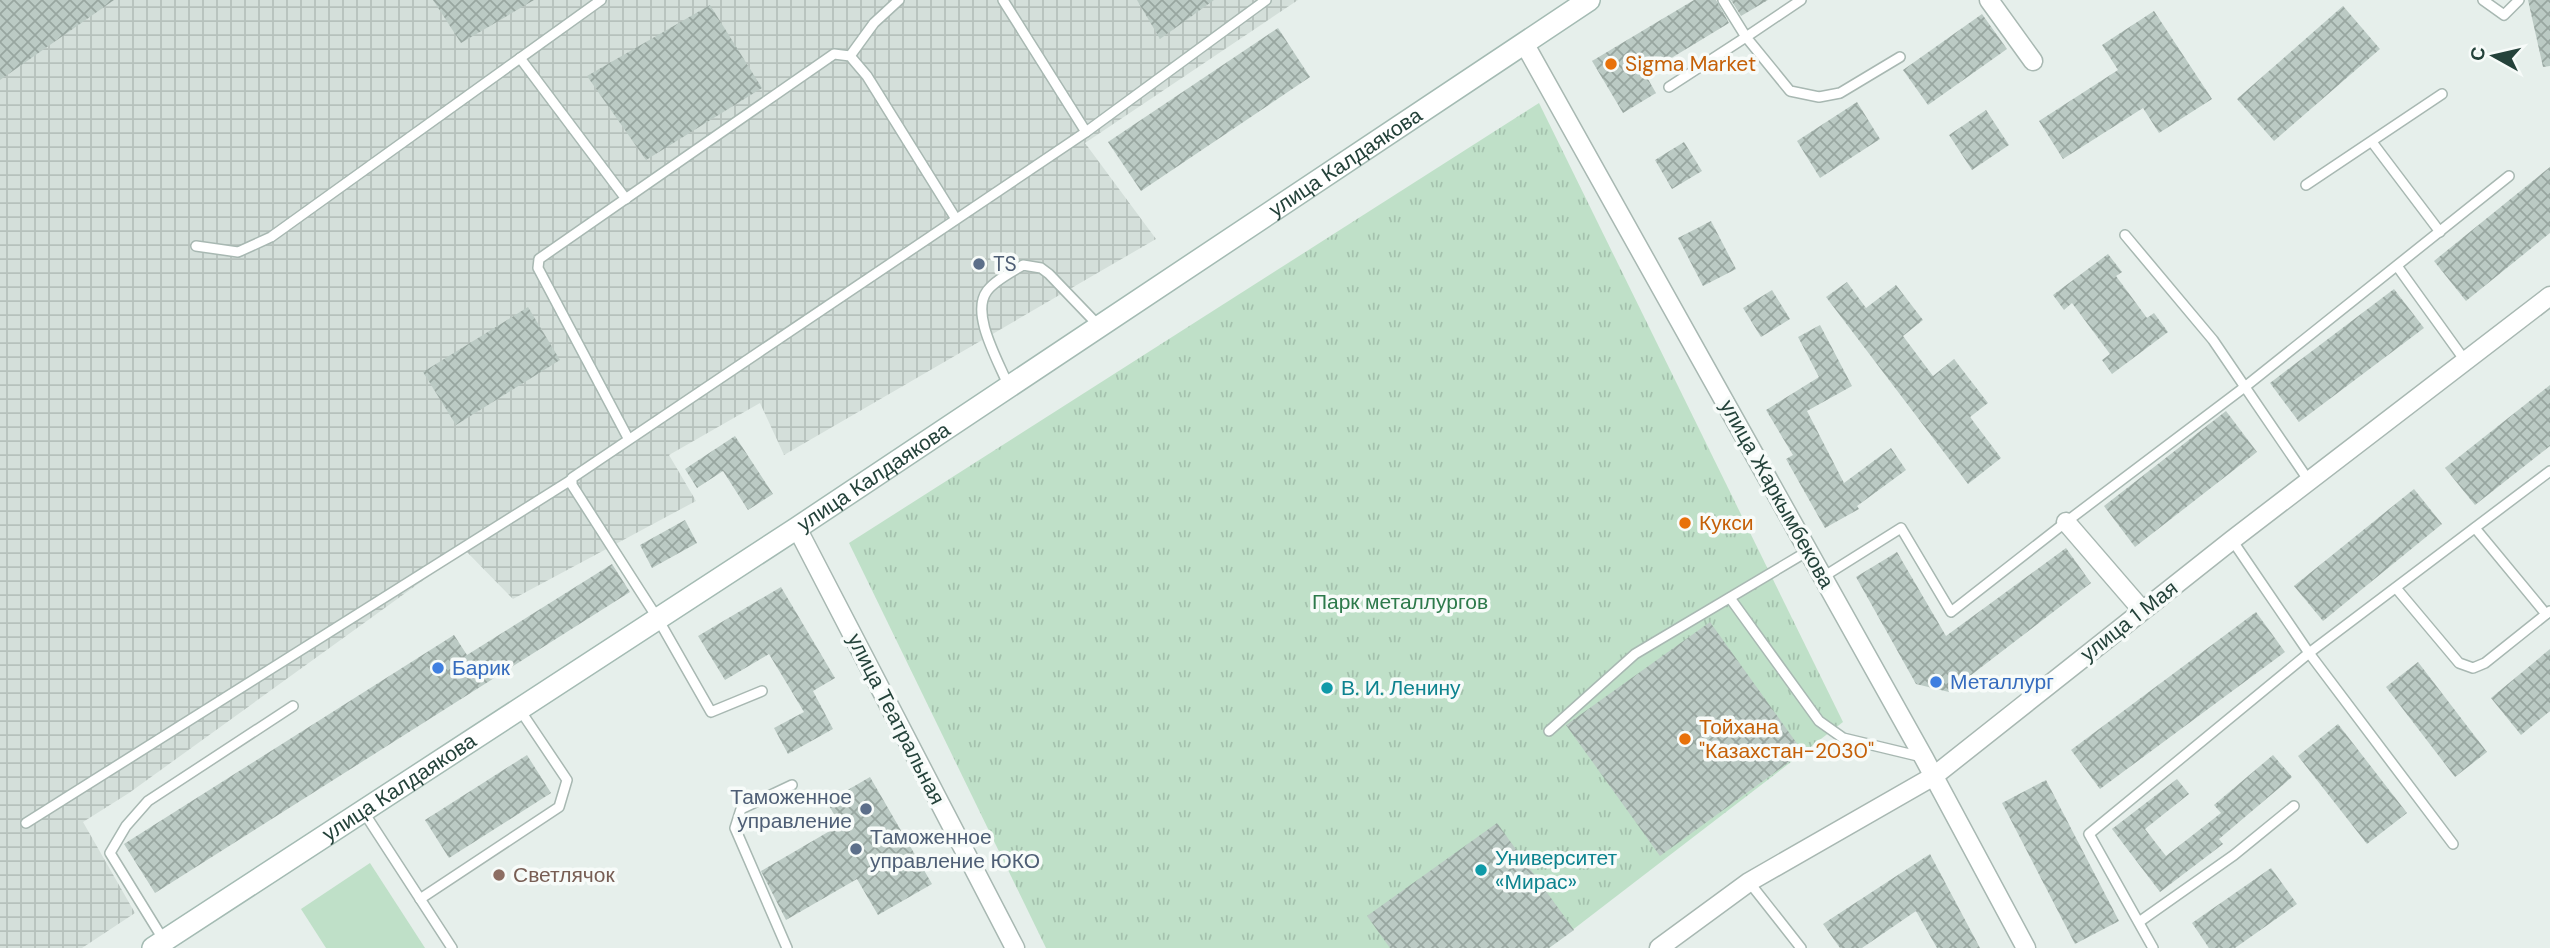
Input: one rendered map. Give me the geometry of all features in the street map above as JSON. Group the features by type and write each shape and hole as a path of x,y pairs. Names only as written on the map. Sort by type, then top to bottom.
{"street":[{"name":"улица Калдаякова","path":"159,944 797,528 1590,0"},
{"path":"1989,0 2033,61"},
{"name":"улица Жаркымбекова","path":"1524,43 1934,776 2026,948"},
{"name":"улица 1 Мая","path":"1659,948 1749,882 1934,776 2142,610 2550,296"},
{"path":"2066,522 2142,610"},
{"name":"улица Театральная","path":"797,528 1015,948"}],"lane":[{"path":"196,246 238,252 271,237 601,0"},
{"path":"850,56 874,23 899,0"},
{"path":"1003,0 1086,132"},
{"path":"26,822 571,480 628,438 1086,132 1266,0"},
{"path":"1723,0 1746,37 1790,91 1819,97 1840,93 1900,57"},
{"path":"1670,87 1801,0"},
{"path":"2483,0 2504,15 2519,0"},
{"path":"628,438 537,263 539,259 834,54 850,56 867,76 956,219"},
{"path":"520,58 626,199"},
{"path":"2306,185 2442,94"},
{"path":"2372,142 2440,232"},
{"path":"1822,577 1901,528 1951,612 2246,386 2509,176"},
{"path":"2124,235 2213,340 2309,481"},
{"path":"1009,387 981,319 986,293 1013,271 1023,265 1041,268 1099,327"},
{"path":"2397,266 2466,362"},
{"path":"2153,948 2089,834 2309,653 2550,471"},
{"path":"571,480 658,619 710,712 762,691"},
{"path":"2396,588 2459,663 2473,668 2485,663 2548,613 2475,528"},
{"path":"2232,540 2309,653 2453,844"},
{"path":"1549,731 1635,654 1808,551"},
{"path":"1730,598 1819,721 1843,738 1924,758"},
{"path":"159,944 110,853 126,826 148,801 293,706"},
{"path":"420,900 559,807 567,780 520,709"},
{"path":"787,948 735,828 741,809 792,785"},
{"path":"2140,922 2234,855 2294,806"},
{"path":"363,811 452,948"},
{"path":"1749,882 1801,948"}],"shaded area":[{"path":"0,0 1298,0 1085,143 1156,239 784,455 760,403 669,455 696,501 513,599 465,550 129,793 83,822 135,913 82,948 0,948"}],"green space":[{"name":"Парк металлургов","path":"1539,103 1843,722 1549,948 1046,948 849,543"},
{"path":"370,863 425,948 326,948 301,909"}],"building":[{"path":"0,0 114,0 0,80"},
{"path":"433,0 534,0 461,43"},
{"path":"1137,0 1214,0 1160,39"},
{"path":"1694,0 1716,0 1729,23 1645,74 1656,93 1623,113 1592,61"},
{"path":"1731,0 1768,0 1741,16"},
{"path":"2528,0 2550,0 2550,66 2543,67"},
{"path":"710,5 762,88 646,160 587,76"},
{"path":"2343,6 2380,49 2274,141 2237,99"},
{"path":"2154,11 2212,99 2159,133 2143,108 2063,159 2039,121 2118,70 2102,45"},
{"path":"1982,14 2007,49 1928,105 1903,70"},
{"path":"1278,28 1310,77 1141,191 1108,142"},
{"path":"1857,102 1880,139 1820,178 1797,141"},
{"path":"1986,110 2009,145 1972,170 1949,135"},
{"path":"1684,142 1702,171 1672,189 1655,160"},
{"path":"2550,167 2550,233 2466,301 2434,261"},
{"path":"1711,221 1736,269 1703,286 1678,238"},
{"path":"2108,254 2122,272 2116,276 2147,318 2154,313 2168,332 2112,374 2102,360 2110,354 2072,303 2064,310 2053,295"},
{"path":"1847,282 1866,308 1896,285 1923,320 1903,336 1933,376 1954,359 1988,403 1970,417 2001,458 1968,484 1826,297"},
{"path":"2394,289 2424,328 2299,422 2270,383"},
{"path":"1772,290 1790,319 1761,337 1743,308"},
{"path":"528,307 560,360 456,425 423,372"},
{"path":"1820,325 1852,386 1807,411 1844,483 1891,448 1906,470 1857,506 1859,509 1825,528 1786,459 1793,455 1766,410 1819,377 1798,337"},
{"path":"2550,385 2550,446 2475,505 2445,468"},
{"path":"2226,411 2257,452 2135,547 2104,506"},
{"path":"735,436 773,494 748,510 723,471 697,488 685,469"},
{"path":"2414,489 2442,524 2323,621 2294,586"},
{"path":"685,520 697,543 652,568 640,545"},
{"path":"2066,548 2091,583 1949,692 1916,684 1856,577 1897,552 1946,636"},
{"path":"612,564 630,592 155,893 124,844 454,635 467,655"},
{"path":"781,587 835,678 813,691 833,729 788,754 774,728 804,712 769,654 725,680 698,636"},
{"path":"2256,612 2285,652 2100,789 2071,750"},
{"name":"Тойхана \"Казахстан-2030\"","path":"1710,622 1803,752 1660,856 1566,725"},
{"path":"2550,649 2550,711 2521,735 2491,698"},
{"path":"2418,662 2487,752 2455,777 2386,687"},
{"path":"2338,724 2407,813 2367,844 2298,756"},
{"path":"527,755 551,793 449,858 425,820"},
{"path":"2273,755 2292,777 2219,839 2223,844 2160,892 2112,829 2177,779 2189,794 2145,829 2166,856 2221,813 2214,805"},
{"name":"Таможенное управление ЮКО","path":"870,777 932,884 878,915 857,879 786,920 761,871 840,825 827,802"},
{"path":"2046,780 2119,921 2075,944 2002,803"},
{"name":"Университет «Мирас»","path":"1497,823 1574,930 1549,948 1390,948 1367,916"},
{"path":"1930,854 1980,948 1937,948 1916,911 1862,948 1840,948 1823,924"},
{"path":"2271,868 2297,904 2235,948 2209,948 2192,923"}],"place":[{"name":"Sigma Market","path":"1611,64"},
{"name":"TS","path":"979,264"},
{"name":"Кукси","path":"1685,523"},
{"name":"Барик","path":"438,668"},
{"name":"Металлург","path":"1936,682"},
{"name":"В. И. Ленину","path":"1327,688"},
{"name":"Тойхана \"Казахстан-2030\"","path":"1685,739"},
{"name":"Таможенное управление","path":"866,809"},
{"name":"Таможенное управление ЮКО","path":"856,849"},
{"name":"Университет «Мирас»","path":"1481,870"},
{"name":"Светлячок","path":"499,875"}]}
